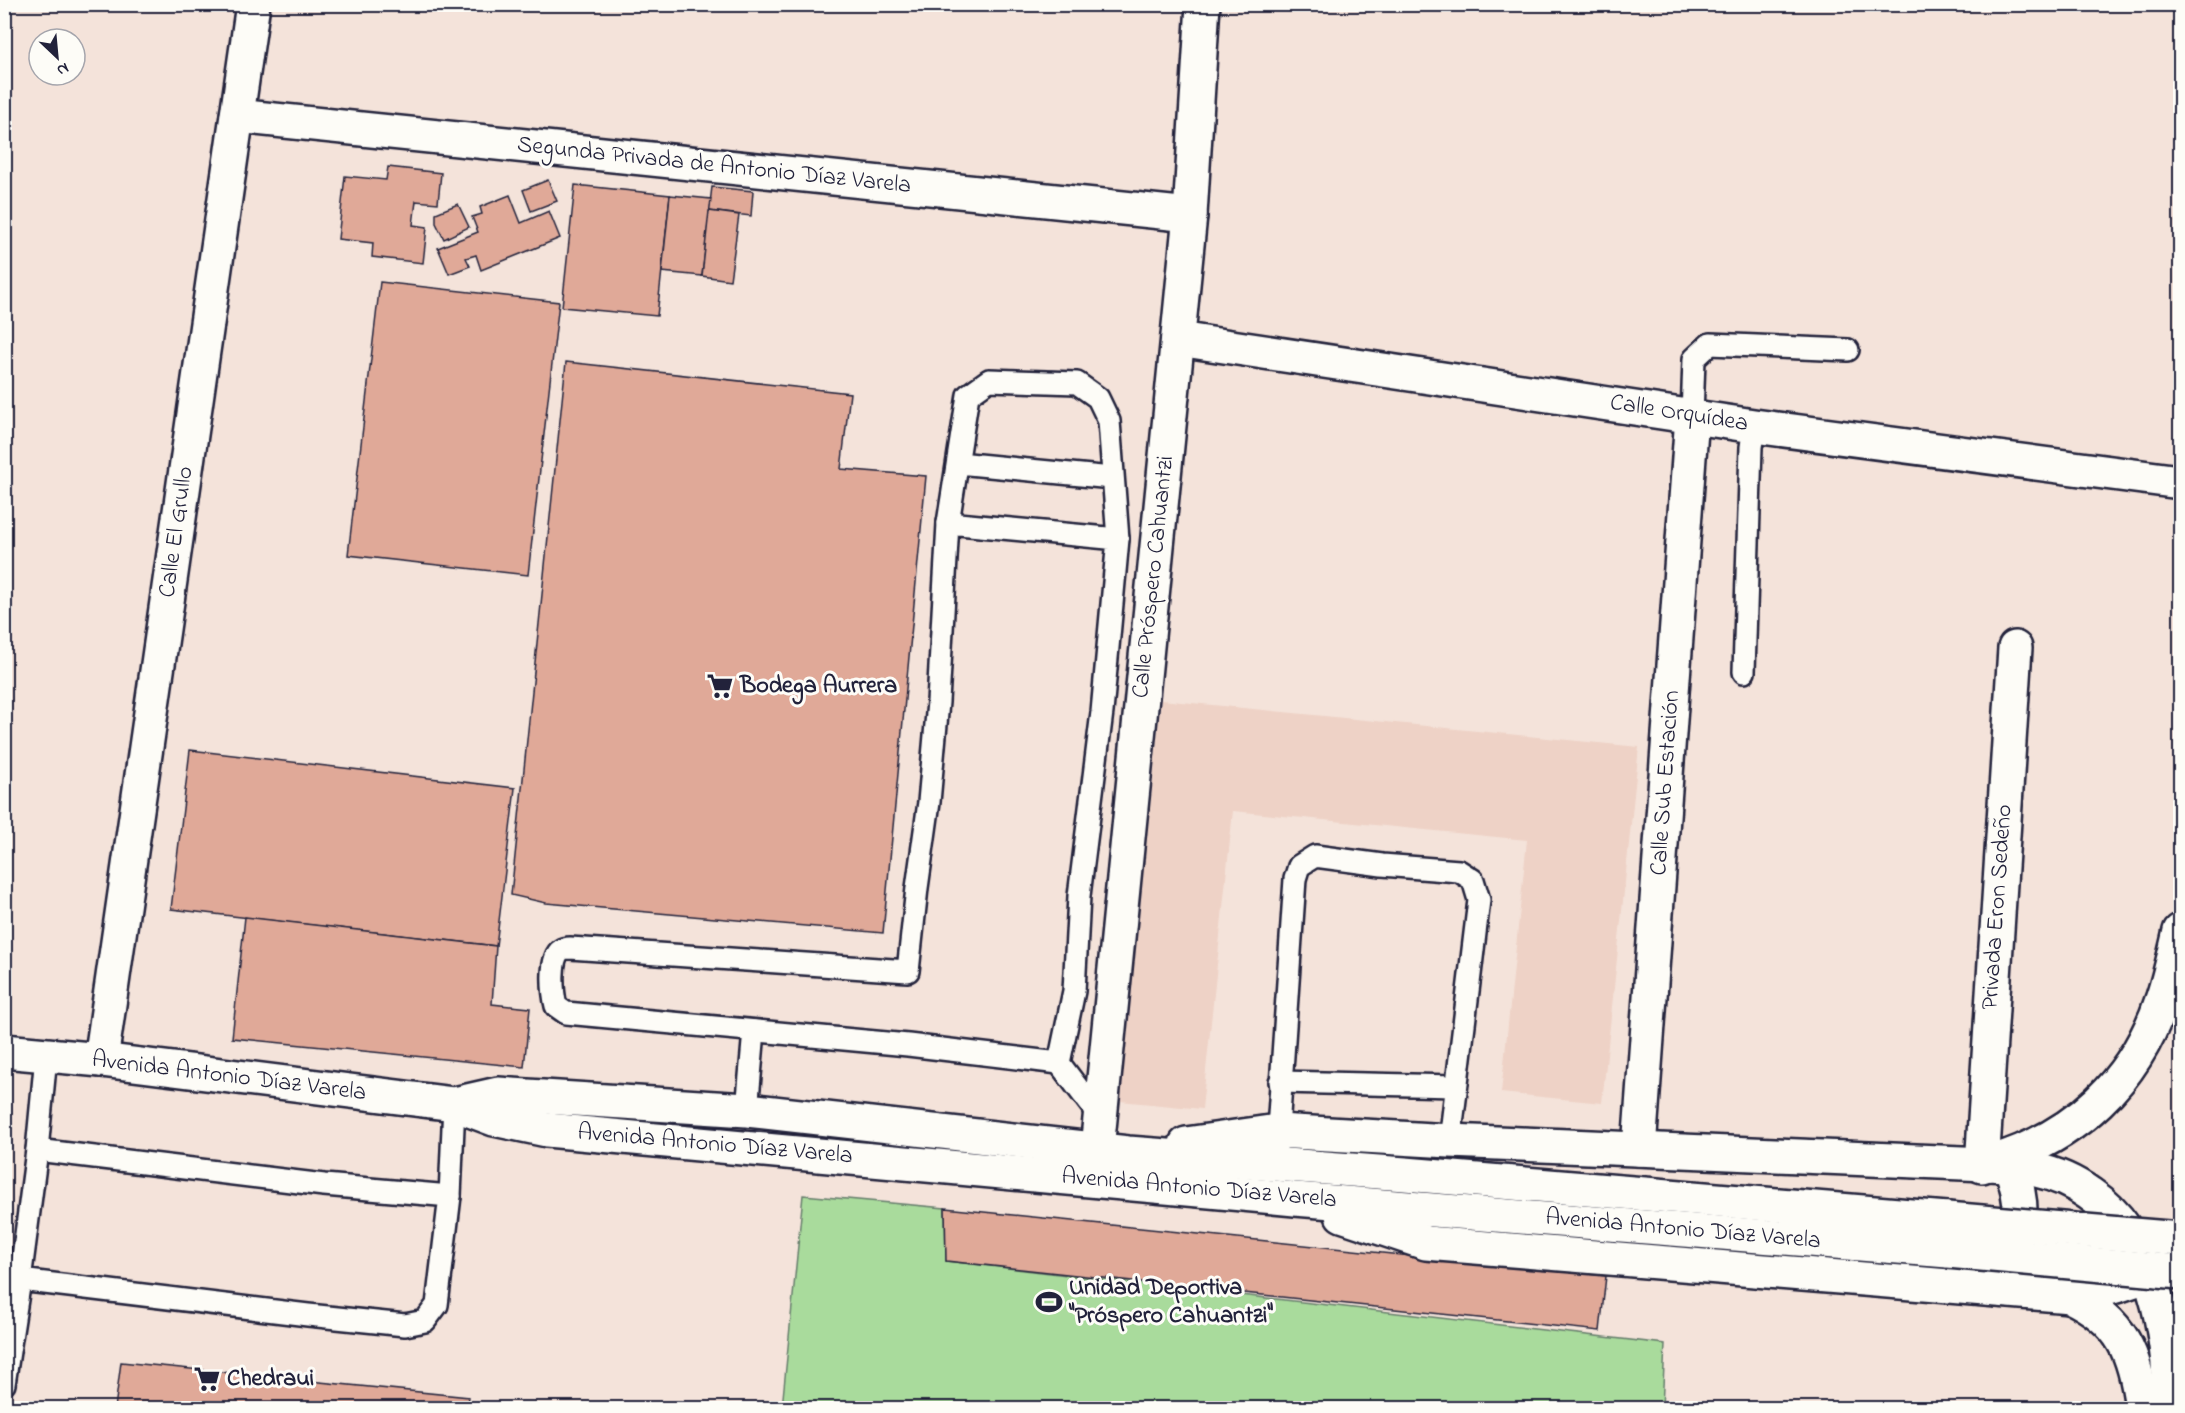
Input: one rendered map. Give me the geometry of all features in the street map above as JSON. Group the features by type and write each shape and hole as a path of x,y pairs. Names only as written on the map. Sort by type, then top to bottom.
{"main road":[{"name":"Calle El Grullo","path":"101,1060 252,4"},
{"name":"Calle Próspero Cahuantzi","path":"1113,1151 1100,1118 1190,215 1203,4"},
{"name":"Segunda Privada de Antonio Díaz Varela","path":"237,116 1190,215"},
{"name":"Calle Orquídea","path":"1178,339 1754,426 2181,482"},
{"name":"Calle Sub Estación","path":"1640,1149 1692,416"},
{"name":"Privada Eron Sedeño","path":"1996,1166 2015,648"},
{"path":"1996,1166 2063,1132 2111,1090 2139,1052 2153,1025 2163,998 2181,931"},
{"name":"Avenida Antonio Díaz Varela","path":"4,1051 101,1060 454,1104 494,1119 547,1130 1295,1198 1947,1235"},
{"name":"Avenida Antonio Díaz Varela","path":"454,1104 498,1094 747,1110 1113,1151 1277,1164 1947,1235"},
{"path":"1113,1151 1277,1131 1996,1166 2037,1170 2064,1179 2099,1200 2115,1214 2130,1237 2154,1289 2162,1318 2170,1369 2170,1408"},
{"path":"1996,1166 2018,1186 2021,1233 2010,1268 1998,1290"},
{"path":"1295,1198 1426,1243 2070,1296 2117,1287 2148,1275 2181,1257"},
{"path":"1947,1235 2181,1239"},
{"path":"1947,1235 2181,1272"},
{"path":"2140,1395 2144,1356 2162,1318 2181,1292"},
{"path":"2070,1296 2094,1309 2115,1328 2134,1362 2140,1395"}],"lane":[{"path":"1692,416 1694,359 1710,344 1848,350"},
{"path":"1059,1063 1074,991 1079,896 1102,712 1118,539 1109,421 1098,398 1077,383 989,380 968,395 948,523 938,702 908,971 570,948 561,950 555,959 553,992 556,1006 566,1013 908,1045 1059,1063 1100,1118"},
{"path":"1744,672 1751,447 1754,426"},
{"path":"958,463 1112,478"},
{"path":"948,523 1118,539"},
{"path":"1277,1164 1280,1082 1295,879 1299,866 1315,856 1382,865 1459,871 1473,880 1479,900 1450,1140"},
{"path":"747,1110 754,1031"},
{"path":"4,1384 37,1150 46,1056"},
{"path":"1280,1082 1455,1086"},
{"path":"20,1280 405,1325 425,1321 437,1305 450,1196 454,1104"},
{"path":"37,1150 324,1185 450,1196"}],"shaded area":[{"path":"1161,700 1639,747 1602,1103 1501,1093 1527,840 1233,811 1202,1109 1120,1101"}],"green space":[{"name":"Unidad Deportiva \"Próspero Cahuantzi\"","path":"803,1195 945,1208 946,1261 1665,1344 1662,1408 782,1408"}],"building":[{"path":"388,167 441,173 438,203 416,201 413,225 427,227 423,263 372,257 373,243 338,239 345,176 386,180"},
{"path":"548,180 557,201 531,211 523,190"},
{"path":"575,185 670,195 657,316 562,307"},
{"path":"712,187 753,191 751,216 709,211"},
{"path":"510,195 521,223 549,211 560,238 481,270 476,255 466,258 470,266 449,274 438,248 478,232 472,217 482,214 480,207"},
{"path":"670,195 711,199 702,276 662,272"},
{"path":"458,204 469,227 444,239 436,223 436,213"},
{"path":"709,211 739,215 730,280 702,276"},
{"path":"380,282 559,302 528,575 348,555"},
{"name":"Bodega Aurrera","path":"566,362 850,393 841,469 926,476 883,933 546,903 511,895"},
{"path":"190,750 515,788 496,946 171,909"},
{"path":"245,917 496,946 492,1004 530,1008 524,1067 232,1038"},
{"path":"945,1208 1606,1276 1600,1331 946,1261"},
{"name":"Chedraui","path":"121,1362 469,1397 467,1408 115,1408"}],"place":[{"name":"Bodega Aurrera","path":"720,686"},
{"name":"Unidad Deportiva \"Próspero Cahuantzi\"","path":"1049,1302"},
{"name":"Chedraui","path":"207,1379"}]}
